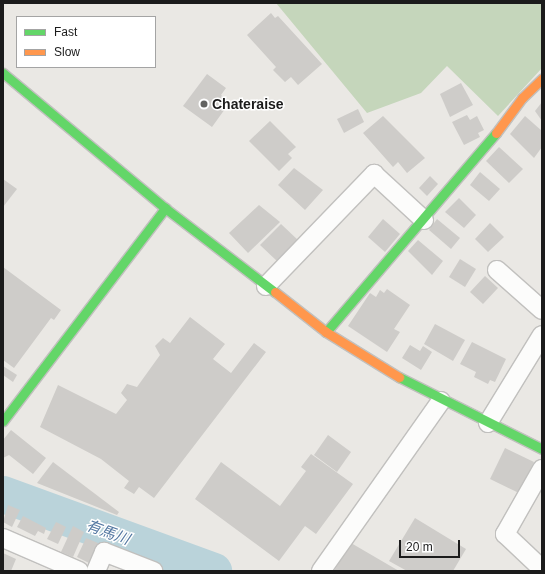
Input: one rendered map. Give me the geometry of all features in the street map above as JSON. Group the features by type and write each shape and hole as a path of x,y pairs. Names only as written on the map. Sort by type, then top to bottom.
{"street":[{"path":"3,73 165,208 326,332 385,370 442,401 542,449"},
{"path":"326,332 482,152 522,98 542,79"},
{"path":"266,286 374,174 424,220"},
{"path":"3,421 165,208"},
{"path":"497,270 542,310"},
{"path":"488,423 542,335"},
{"path":"321,571 442,401"},
{"path":"542,469 505,534 542,569"},
{"path":"3,538 79,571"},
{"path":"96,571 104,552 153,571"}],"green space":[{"path":"276,3 542,3 542,68 498,116 447,66 421,93 367,113"}],"building":[{"path":"271,13 275,18 278,16 322,64 298,85 291,77 285,82 273,70 276,67 247,35"},
{"path":"207,74 226,88 221,95 230,102 212,127 183,106"},
{"path":"461,83 473,105 450,117 440,94"},
{"path":"542,102 542,121 535,111"},
{"path":"358,109 364,122 344,133 337,119"},
{"path":"467,115 470,120 477,116 484,130 478,133 480,137 464,145 452,122"},
{"path":"383,116 425,158 407,173 398,162 393,167 363,133"},
{"path":"525,116 542,131 542,147 534,158 510,134"},
{"path":"270,121 296,147 288,154 292,158 279,171 249,141"},
{"path":"499,147 523,169 509,183 486,161"},
{"path":"294,168 323,190 305,210 278,185"},
{"path":"480,172 500,189 489,201 470,185"},
{"path":"430,176 438,184 427,196 419,188"},
{"path":"3,179 17,189 3,207"},
{"path":"459,198 476,215 464,228 445,212"},
{"path":"259,205 280,222 248,253 229,233"},
{"path":"383,219 400,234 385,252 368,237"},
{"path":"437,219 460,238 451,249 429,230"},
{"path":"490,223 504,237 488,252 475,239"},
{"path":"281,224 299,241 278,262 260,245"},
{"path":"418,240 443,261 432,275 408,251"},
{"path":"460,259 476,269 465,287 449,277"},
{"path":"3,267 61,310 54,320 51,318 14,368 3,360"},
{"path":"485,276 498,288 483,304 470,292"},
{"path":"387,289 410,305 394,329 400,332 387,352 348,326 370,293 376,297 380,290 384,293"},
{"path":"190,317 225,344 213,359 231,373 254,343 266,352 154,498 139,487 134,494 124,488 129,481 101,459 40,427 58,385 116,414 127,400 121,393 127,384 137,387 160,355 155,346 163,338 170,343"},
{"path":"435,324 465,340 453,361 424,344"},
{"path":"472,342 506,359 495,382 490,380 488,384 474,377 476,372 460,364"},
{"path":"410,345 420,351 423,346 432,352 421,370 402,358"},
{"path":"3,366 17,375 13,382 3,375"},
{"path":"11,430 46,458 33,474 9,455 3,458 3,440"},
{"path":"328,435 351,452 337,472 314,455"},
{"path":"505,448 534,462 519,493 490,479"},
{"path":"311,454 353,484 316,534 305,526 279,561 195,499 221,462 280,506 306,471 301,467"},
{"path":"53,462 119,512 117,515 37,483"},
{"path":"8,505 20,510 12,527 3,522"},
{"path":"23,516 46,528 44,534 38,531 35,536 17,527"},
{"path":"415,518 466,549 453,571 407,571 389,561"},
{"path":"56,522 66,527 58,544 47,539"},
{"path":"73,526 84,532 73,557 61,552"},
{"path":"86,538 98,543 89,563 77,557"},
{"path":"351,543 399,571 334,571"},
{"path":"3,553 16,559 11,571 3,571"}],"waterway":[{"name":"有馬川","path":"3,494 213,571"}],"traffic: fast":[{"path":"3,73 165,208 275,292"},
{"path":"326,332 496,133"},
{"path":"3,421 165,208"},
{"path":"399,377 542,449"}],"traffic: slow":[{"path":"496,133 522,98 542,79"},
{"path":"275,292 326,332 399,377"}],"place":[{"name":"Chateraise","path":"204,104"}]}
